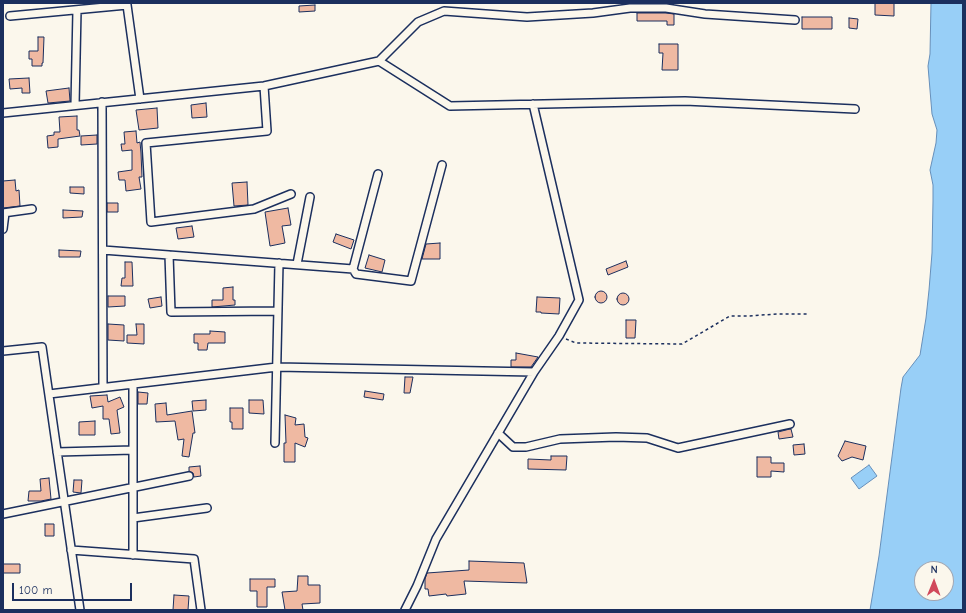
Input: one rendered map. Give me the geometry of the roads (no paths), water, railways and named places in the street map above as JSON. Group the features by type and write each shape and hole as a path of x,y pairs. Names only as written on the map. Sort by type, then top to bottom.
{"street":[{"path":"10,16 127,5 140,99"},
{"path":"3,113 264,86 379,61 418,22 444,11 527,17 593,13 630,8 666,8 705,14 795,20"},
{"path":"75,105 77,10"},
{"path":"379,61 450,106 685,101 855,110"},
{"path":"264,86 267,131 146,143 152,222 254,208 291,194"},
{"path":"102,102 103,387"},
{"path":"405,610 417,586 436,539 534,372 559,336 579,300 533,104"},
{"path":"378,174 353,268 356,274 411,281 442,164"},
{"path":"297,264 310,197"},
{"path":"3,229 4,213 32,209"},
{"path":"103,250 353,268"},
{"path":"169,255 171,312 278,311"},
{"path":"275,443 279,263"},
{"path":"3,351 42,347 80,610"},
{"path":"49,394 277,367 534,372"},
{"path":"133,384 133,555"},
{"path":"498,433 513,447 526,447 560,439 647,438 678,448 790,424"},
{"path":"57,452 133,450"},
{"path":"3,514 189,476"},
{"path":"133,518 208,508"},
{"path":"71,550 194,560 201,610"}],"water":[{"path":"931,3 963,3 963,610 870,610 879,556 903,377 920,355 929,290 932,253 933,185 930,170 936,143 937,130 932,114 928,66 930,54"},
{"path":"869,465 877,476 859,489 851,478"}]}
